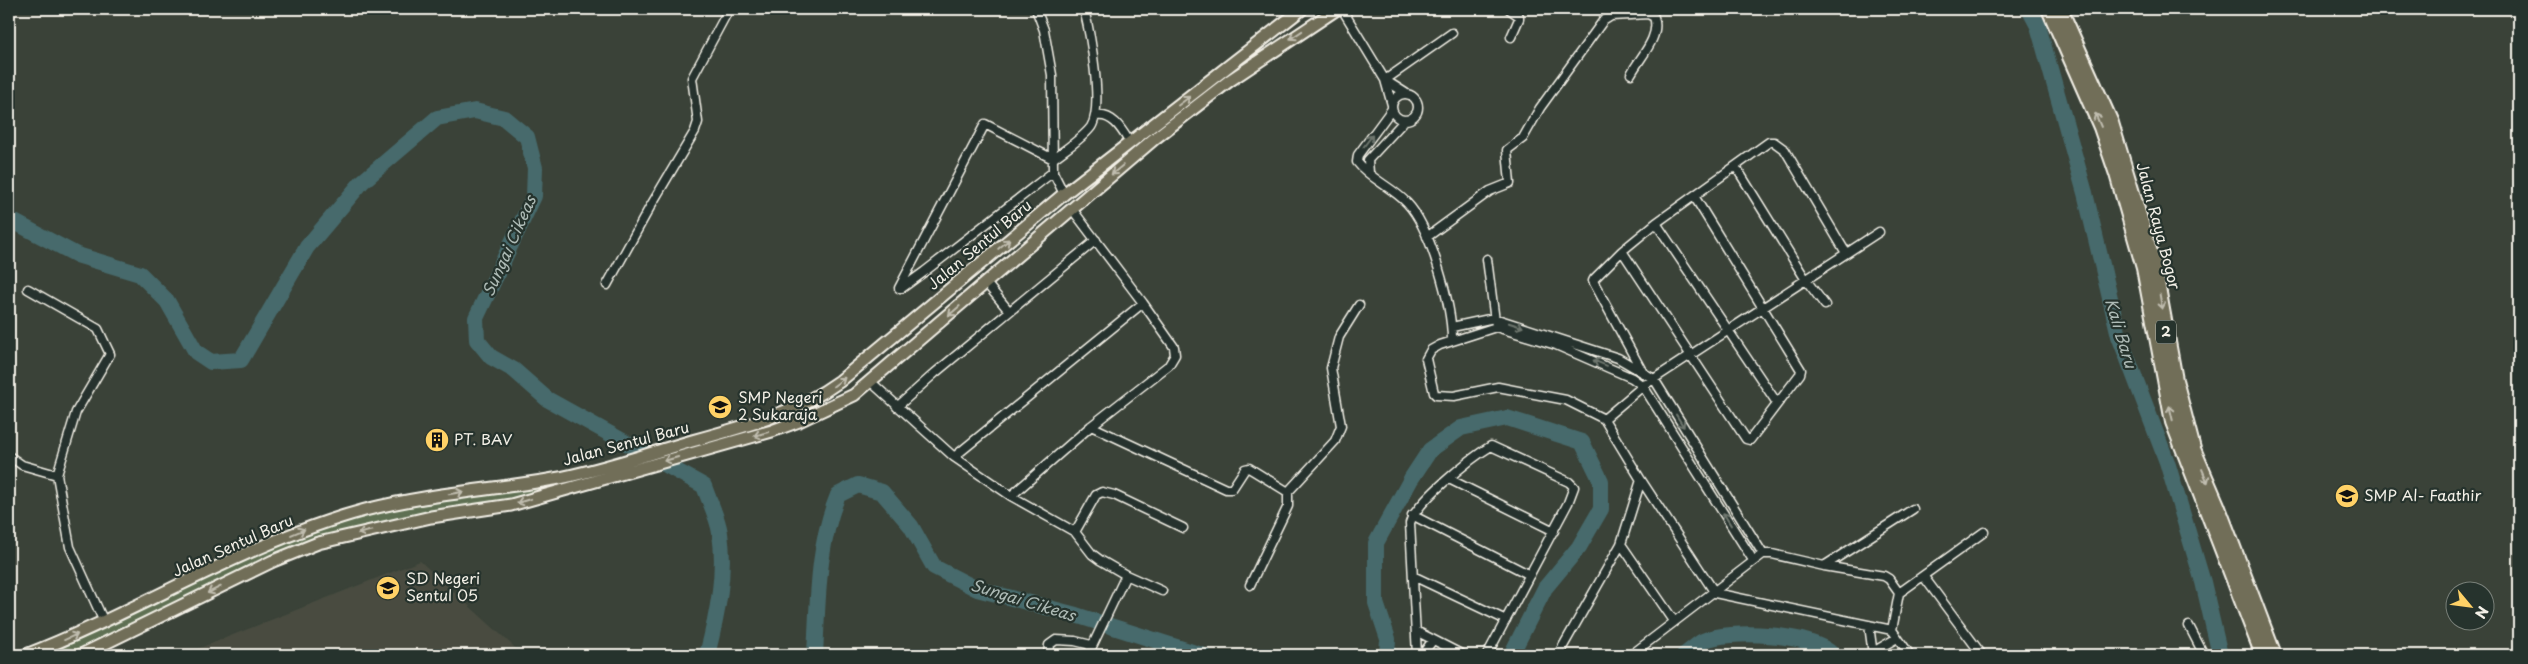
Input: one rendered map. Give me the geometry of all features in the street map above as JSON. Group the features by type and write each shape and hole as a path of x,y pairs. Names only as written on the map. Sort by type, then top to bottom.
{"highway":[{"name":"Jalan Raya Bogor","path":"2049,9 2101,127 2117,174 2144,268 2173,422 2263,655"},
{"name":"Jalan Raya Bogor","path":"2060,9 2111,123 2154,266 2175,380 2193,449 2274,655"}],"main road":[{"name":"Jalan Sentul Baru","path":"81,655 272,561 318,543 413,520 511,505 570,481 716,440 799,421 854,396 1226,77 1262,38 1302,9"},
{"name":"Jalan Sentul Baru","path":"716,440 781,414 825,392 1064,194 1145,130 1226,77 1337,9"},
{"path":"985,260 997,273"},
{"path":"969,273 983,285"},
{"name":"Jalan Sentul Baru","path":"26,655 104,622 257,549 306,529 366,510 408,502 570,481"}],"street":[{"path":"607,286 650,207 695,131 698,122 692,78 729,9"},
{"path":"1036,9 1044,30 1052,75 1053,172 1064,194"},
{"path":"1053,160 1090,128 1096,116 1094,62 1084,9"},
{"path":"1342,9 1385,80 1396,117 1405,120"},
{"path":"1509,9 1519,16 1512,37"},
{"path":"1427,237 1490,191 1508,185 1511,180 1506,158 1507,150 1523,138 1540,108 1603,21 1611,16 1631,12 1654,17 1656,26 1655,35 1631,74"},
{"path":"1385,80 1452,33"},
{"path":"1369,173 1368,160 1405,120 1412,118 1417,109 1416,100 1385,80"},
{"path":"1407,94 1396,98 1392,107 1358,155 1357,162 1406,202 1418,216 1438,268 1452,327 1452,340"},
{"path":"1096,116 1106,117 1116,123 1130,143"},
{"path":"1053,160 985,124 899,288 902,288 917,277 1053,172"},
{"path":"1643,373 1593,281 1622,251 1656,223 1769,142 1774,142 1785,150 1846,253"},
{"path":"1736,167 1806,280 1825,305"},
{"path":"1622,251 1746,439 1750,440 1801,370 1694,196"},
{"path":"1010,496 1091,426 1169,365 1175,355 1174,347 1143,303 1072,209"},
{"path":"1656,223 1777,403"},
{"path":"1604,419 1643,386 1690,354 1879,232"},
{"path":"897,407 1009,311 1096,240"},
{"path":"1487,259 1496,327"},
{"path":"983,285 1009,311"},
{"path":"28,289 98,329 110,354 76,412 57,475 70,547 104,622"},
{"path":"954,457 1143,303"},
{"path":"1250,585 1286,511 1289,503 1288,492 1336,441 1341,426 1332,368 1339,337 1359,305"},
{"path":"1452,327 1494,318 1618,358 1654,379 1763,554"},
{"path":"1753,560 1643,386 1609,366 1556,345 1496,327 1452,340 1431,350 1426,359 1436,395 1454,396 1498,387 1566,400 1604,419 1641,480 1715,593 1892,630 1910,655"},
{"path":"1618,358 1628,345"},
{"path":"871,382 954,457 1010,496 1075,532 1092,554 1126,576 1162,590"},
{"path":"1091,426 1226,489 1232,489 1245,469 1249,468 1288,492"},
{"path":"1417,655 1410,523 1412,515 1417,508 1449,479 1491,446 1569,482 1574,486 1574,492 1486,655"},
{"path":"9,456 22,465 57,475"},
{"path":"1449,479 1554,531"},
{"path":"1558,655 1621,544 1641,480"},
{"path":"1075,532 1096,495 1102,492 1114,495 1183,528"},
{"path":"1824,566 1913,509"},
{"path":"1412,515 1530,575"},
{"path":"1898,593 1924,577 1984,532"},
{"path":"1621,544 1674,621"},
{"path":"1631,655 1674,621 1715,593 1753,560 1763,554 1772,554 1824,566 1884,576 1890,580 1898,593 1892,630"},
{"path":"1088,655 1092,642 1126,576"},
{"path":"1413,576 1506,620"},
{"path":"1924,577 1982,655"},
{"path":"1869,625 1873,653 1898,638"},
{"path":"2189,626 2204,655"},
{"path":"1416,631 1463,655"},
{"path":"1048,655 1050,645 1056,640 1092,642"},
{"path":"1422,655 1433,640"}],"shaded area":[{"path":"420,561 523,655 182,655"}],"green space":[{"path":"570,475 571,487 318,543 81,655 25,655 257,549 366,510"}],"waterway":[{"name":"Kali Baru","path":"2029,9 2038,26 2085,193 2119,336 2167,462 2203,582 2220,655"},
{"name":"Sungai Cikeas","path":"9,219 77,255 140,274 167,301 196,352 211,362 241,360 307,247 362,182 437,118 475,111 504,118 527,137 535,168 534,196 476,318 477,340 491,357 514,370 547,399 704,486 719,527 722,548 720,595 707,655"},
{"name":"Sungai Cikeas","path":"1387,655 1388,639 1376,603 1376,543 1411,479 1430,450 1461,428 1507,418 1582,442 1601,481 1601,509 1579,547 1545,588 1511,655"},
{"name":"Sungai Cikeas","path":"815,655 822,554 831,514 838,495 858,485 882,492 911,526 934,567 977,589 1076,615 1202,655"},
{"name":"Sungai Cikeas","path":"1684,655 1703,641 1715,637 1750,634 1770,635 1808,642 1823,648 1833,655"}],"place":[{"name":"SMP Negeri 2 Sukaraja","path":"720,407"},
{"name":"PT. BAV","path":"437,440"},
{"name":"SMP Al- Faathir","path":"2347,496"},
{"name":"SD Negeri Sentul 05","path":"388,588"}]}
